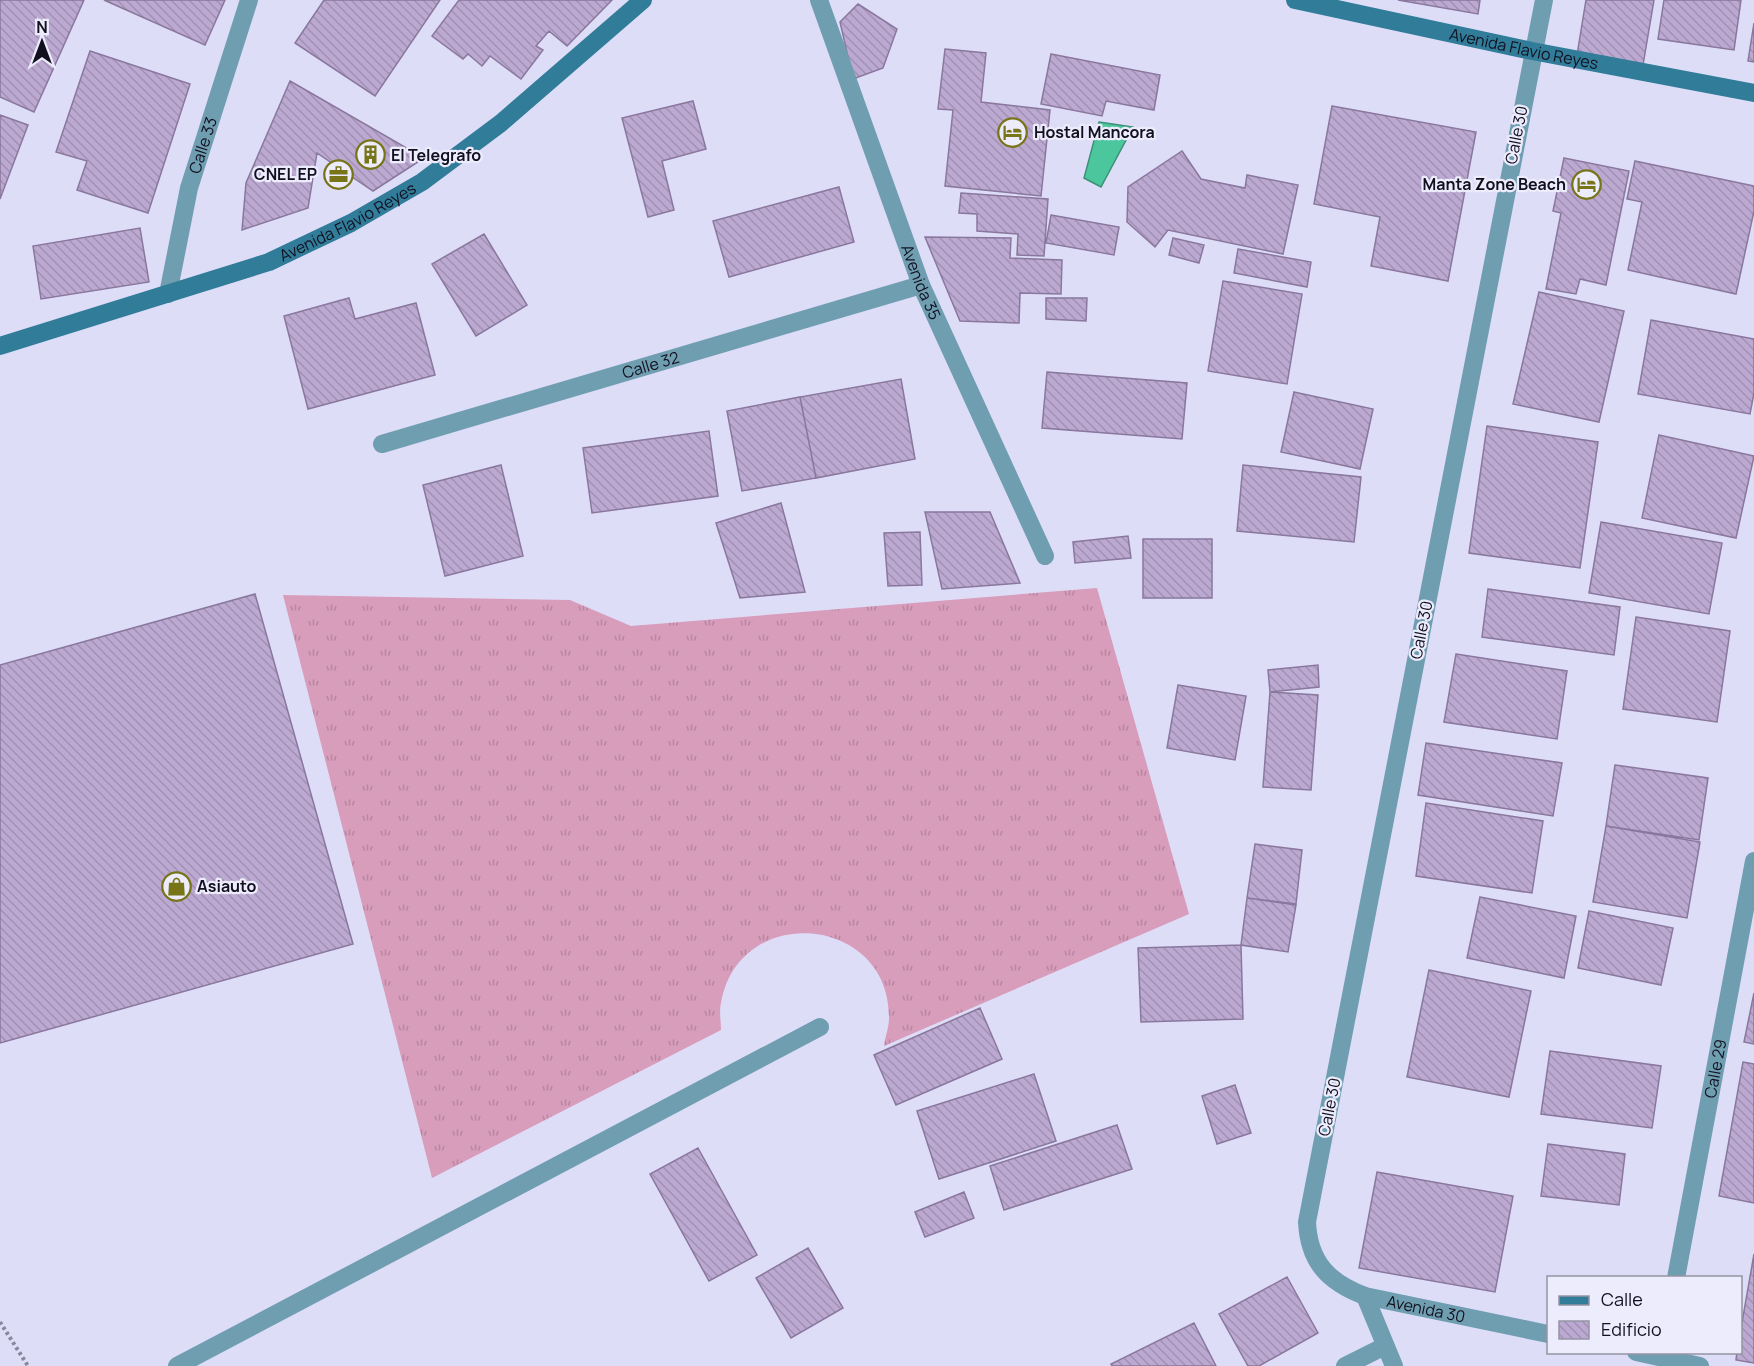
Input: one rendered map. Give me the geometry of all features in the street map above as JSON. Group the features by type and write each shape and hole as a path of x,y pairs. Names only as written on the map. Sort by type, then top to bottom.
{"main road":[{"name":"Avenida Flavio Reyes","path":"0,346 269,262 351,223 422,182 501,123 643,0"},
{"name":"Avenida Flavio Reyes","path":"1295,0 1532,51 1754,93"}],"street":[{"name":"Calle 33","path":"168,294 189,188 249,0"},
{"name":"Avenida 35","path":"819,0 921,285 1045,556"},
{"name":"Calle 30","path":"1317,1260 1311,1248 1307,1222 1532,51 1544,0"},
{"name":"Calle 32","path":"382,444 921,285"},
{"name":"Calle 29","path":"1676,1276 1754,861"},
{"path":"177,1366 820,1027"},
{"name":"Avenida 30","path":"1317,1260 1332,1280 1365,1296 1547,1334"},
{"path":"1365,1296 1394,1366"},
{"path":"1345,1366 1385,1346"},
{"path":"1662,1355 1700,1366"}],"path":[{"path":"0,1322 28,1366"}],"green space":[{"path":"1097,588 1189,914 884,1046 889,1019 883,984 866,958 841,941 812,934 783,936 755,948 733,970 721,1003 721,1030 432,1178 283,595 570,600 631,626"}],"shaded area":[{"path":"1099,122 1133,127 1101,187 1084,178"}],"building":[{"path":"0,0 84,0 34,112 0,97"},
{"path":"104,0 225,0 205,45"},
{"path":"324,0 440,0 375,96 295,43"},
{"path":"459,0 612,0 567,46 549,31 536,46 543,50 521,79 490,56 482,66 468,54 463,59 432,36"},
{"path":"1398,0 1480,0 1478,14"},
{"path":"1586,0 1654,0 1642,71 1576,61"},
{"path":"1664,0 1741,0 1734,50 1658,39"},
{"path":"858,4 897,29 883,68 853,79 840,22"},
{"path":"1754,23 1754,62 1748,61"},
{"path":"945,49 986,53 981,102 1050,110 1041,196 945,186 953,110 938,109"},
{"path":"90,51 190,84 148,213 77,190 87,161 56,152"},
{"path":"1051,54 1160,75 1154,110 1106,101 1102,116 1041,104"},
{"name":"El Telegrafo","path":"290,81 424,158 373,191 317,153 308,208 242,230 246,183"},
{"path":"693,101 706,149 662,161 674,210 648,217 622,118"},
{"path":"1332,106 1476,132 1448,281 1371,266 1380,217 1314,204"},
{"path":"0,115 28,125 0,199"},
{"path":"1182,151 1201,179 1245,188 1247,175 1298,185 1283,254 1168,230 1155,247 1127,222 1128,187"},
{"path":"1564,158 1629,171 1606,285 1580,279 1576,294 1546,289 1561,213 1553,211"},
{"path":"1635,161 1754,186 1754,211 1736,294 1628,270 1642,202 1627,199"},
{"path":"839,187 854,242 729,277 713,221"},
{"path":"961,193 1048,199 1044,256 1017,255 1018,234 977,231 977,214 959,213"},
{"path":"1051,215 1119,227 1114,255 1046,243"},
{"path":"140,228 149,282 41,299 33,246"},
{"path":"484,234 527,305 476,336 432,264"},
{"path":"925,237 1011,238 1010,258 1062,260 1061,294 1020,293 1019,323 960,321"},
{"path":"1173,238 1204,245 1199,263 1169,255"},
{"path":"1238,249 1311,262 1307,287 1234,273"},
{"path":"1223,281 1302,294 1287,384 1208,371"},
{"path":"1539,292 1624,311 1599,422 1513,404"},
{"path":"349,298 355,319 416,303 435,375 308,409 284,316"},
{"path":"1046,298 1087,298 1086,321 1046,319"},
{"path":"1651,320 1754,339 1754,393 1750,414 1638,394"},
{"path":"1047,372 1187,383 1182,439 1042,428"},
{"path":"901,379 915,459 816,478 800,397"},
{"path":"1294,392 1373,409 1360,469 1281,452"},
{"path":"800,397 816,478 742,491 727,411"},
{"path":"1487,426 1598,442 1580,568 1469,553"},
{"path":"709,431 718,496 592,513 583,448"},
{"path":"1659,435 1754,456 1736,538 1642,518"},
{"path":"501,465 523,556 445,576 423,485"},
{"path":"1243,465 1361,477 1354,542 1237,531"},
{"path":"781,503 805,592 740,598 716,523"},
{"path":"925,512 990,512 1020,583 942,589"},
{"path":"1601,522 1722,543 1709,614 1589,593"},
{"path":"920,532 922,585 888,586 884,533"},
{"path":"1128,536 1131,558 1075,563 1073,542"},
{"path":"1143,539 1212,539 1212,598 1143,598"},
{"path":"1488,589 1620,607 1614,655 1482,637"},
{"path":"255,594 353,944 0,1043 0,665"},
{"path":"1636,617 1730,631 1717,722 1623,709"},
{"path":"1456,654 1567,671 1557,739 1444,722"},
{"path":"1318,665 1319,687 1270,692 1268,670"},
{"path":"1178,685 1246,696 1235,760 1167,748"},
{"path":"1270,692 1318,695 1311,790 1263,787"},
{"path":"1426,743 1562,763 1553,816 1418,795"},
{"path":"1615,765 1708,778 1699,840 1606,826"},
{"path":"1426,803 1543,821 1532,893 1416,876"},
{"path":"1606,826 1700,842 1687,918 1593,902"},
{"path":"1255,844 1302,850 1296,904 1247,898"},
{"path":"1480,897 1576,916 1564,978 1467,958"},
{"path":"1247,898 1296,905 1288,952 1241,945"},
{"path":"1589,911 1673,928 1661,985 1578,968"},
{"path":"1241,945 1243,1019 1141,1022 1138,948"},
{"path":"1429,970 1531,991 1509,1097 1407,1077"},
{"path":"1754,993 1754,1044 1744,1042"},
{"path":"980,1008 1002,1059 896,1105 874,1055"},
{"path":"1550,1051 1661,1066 1652,1128 1541,1114"},
{"path":"1743,1062 1754,1064 1754,1203 1719,1196"},
{"path":"1034,1074 1056,1141 939,1179 917,1111"},
{"path":"1235,1085 1251,1133 1217,1144 1202,1096"},
{"path":"1117,1125 1132,1169 1004,1210 990,1166"},
{"path":"1548,1144 1625,1154 1619,1205 1541,1196"},
{"path":"698,1148 757,1255 709,1281 650,1174"},
{"path":"1377,1172 1513,1196 1495,1292 1359,1268"},
{"path":"964,1192 974,1218 925,1237 915,1212"},
{"path":"808,1248 843,1308 791,1338 756,1278"},
{"path":"1754,1254 1754,1363 1736,1360 1737,1354 1742,1354 1742,1323"},
{"path":"1287,1277 1318,1333 1259,1366 1248,1366 1219,1314"},
{"path":"1194,1323 1216,1366 1112,1366 1111,1364"}],"place":[{"name":"Hostal Mancora","path":"1013,132"},
{"name":"El Telegrafo","path":"370,155"},
{"name":"CNEL EP","path":"338,174"},
{"name":"Manta Zone Beach","path":"1587,184"},
{"name":"Asiauto","path":"176,886"}]}
